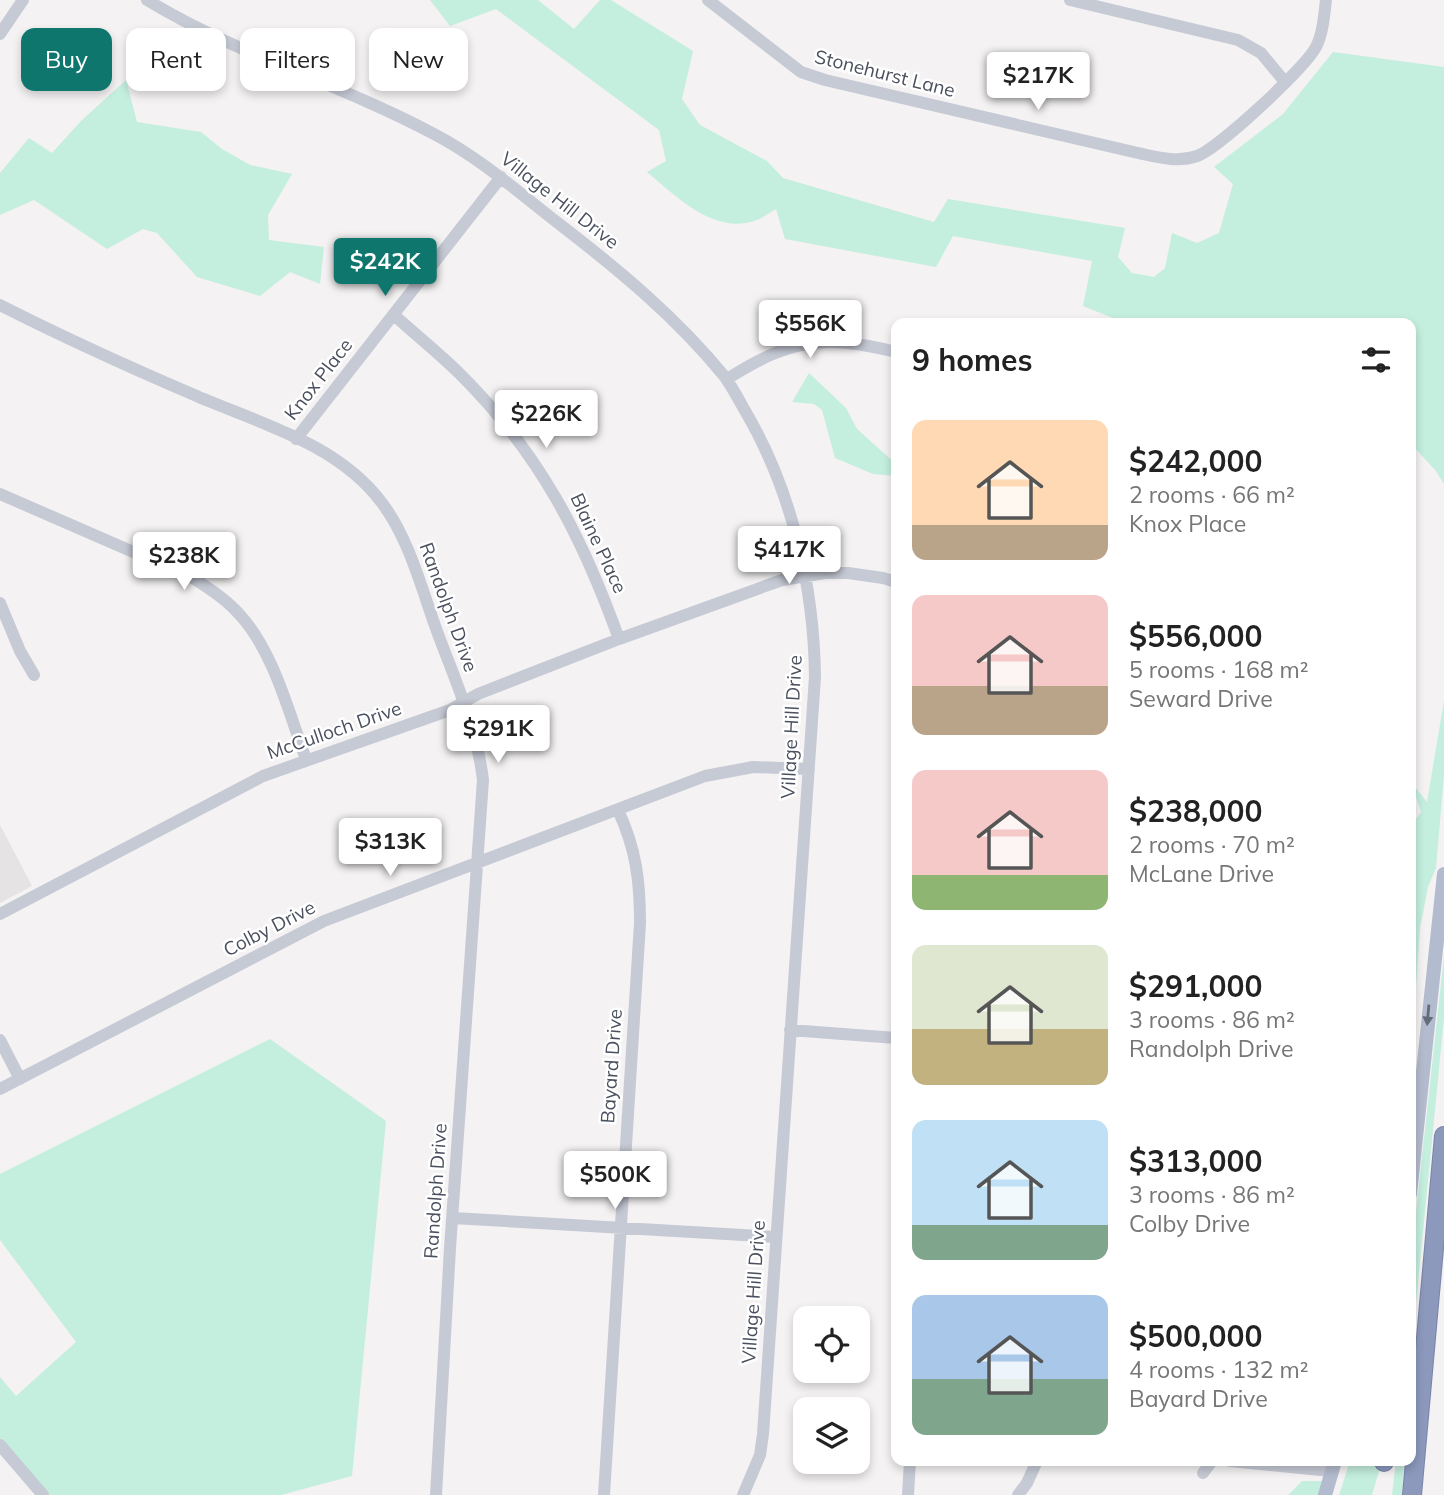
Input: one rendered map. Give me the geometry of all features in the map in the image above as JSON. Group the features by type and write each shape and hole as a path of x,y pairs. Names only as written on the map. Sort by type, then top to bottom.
{"highway":[{"path":"1416,1451 1444,1136"},
{"path":"1416,1361 1430,1299"},
{"path":"1412,1495 1415,1466"}],"main road":[{"path":"1416,1138 1444,874"},
{"path":"1325,1495 1333,1466"}],"street":[{"path":"0,34 23,0"},
{"name":"Village Hill Drive","path":"147,0 201,29 401,117 471,155 501,177 626,276 688,336 727,379 757,430 776,471 804,576 815,642 815,677 763,1434 760,1455 743,1495"},
{"name":"Stonehurst Lane","path":"708,0 801,72 825,80 1162,158 1181,160 1210,150 1304,65 1316,47 1323,29 1326,0"},
{"path":"1070,0 1238,40 1261,53 1285,82"},
{"name":"Knox Place","path":"296,439 501,177"},
{"name":"Randolph Drive","path":"0,306 189,393 318,448 364,482 383,504 404,541 478,748 483,780 436,1495"},
{"name":"Blaine Place","path":"394,315 460,374 531,458 551,487 583,548 619,639"},
{"path":"727,379 758,359 786,347 845,341 891,351"},
{"path":"0,494 194,578 222,597 242,617 270,663 306,759"},
{"name":"McCulloch Drive","path":"0,914 263,776 450,710 478,694 619,639 782,580 848,573 891,580"},
{"path":"0,603 20,651 34,675"},
{"name":"Colby Drive","path":"0,1089 324,921 705,776 730,770 780,766 809,769"},
{"name":"Bayard Drive","path":"604,1495 640,900 637,863 630,835 618,810"},
{"path":"790,1030 891,1038"},
{"path":"0,1040 20,1079"},
{"path":"453,1218 776,1237"},
{"path":"0,1446 43,1495"},
{"path":"908,1495 910,1466"},
{"path":"1018,1495 1035,1466"},
{"path":"1203,1473 1208,1466"}],"shaded area":[{"path":"0,825 32,886 0,903"}],"green space":[{"path":"430,0 538,0 574,29 600,0 611,0 693,51 682,99 700,125 767,161 783,178 934,222 948,199 1125,228 1118,257 1132,273 1154,277 1165,268 1172,233 1197,243 1219,233 1233,184 1214,167 1283,114 1333,52 1444,67 1444,484 1416,449 1416,318 1113,318 1083,306 1092,261 953,236 936,267 785,239 776,209 759,219 741,224 726,223 684,202 647,172 666,161 659,130 496,9 450,26"},
{"path":"126,80 126,91 129,91 137,122 201,132 222,149 250,165 292,174 268,215 269,240 324,247 320,284 290,272 260,296 197,277 157,233 143,229 107,249 34,200 0,215 0,173 29,138 52,153 81,121"},
{"path":"809,373 846,408 857,429 891,460 891,476 873,474 835,458 822,410 814,404 792,402"},
{"path":"1444,701 1444,775 1436,868 1428,887 1420,928 1416,988 1416,819 1421,812 1416,788 1427,802"},
{"path":"1444,956 1444,1018 1416,1303 1416,1212"},
{"path":"270,1039 386,1121 352,1476 281,1495 49,1495 0,1438 0,1377 16,1396 76,1342 0,1240 0,1174"},
{"path":"1348,1466 1381,1466 1372,1495 1339,1495"},
{"path":"1395,1466 1404,1466 1402,1495 1392,1495"},
{"path":"1302,1481 1323,1481 1320,1495 1288,1495"}]}
